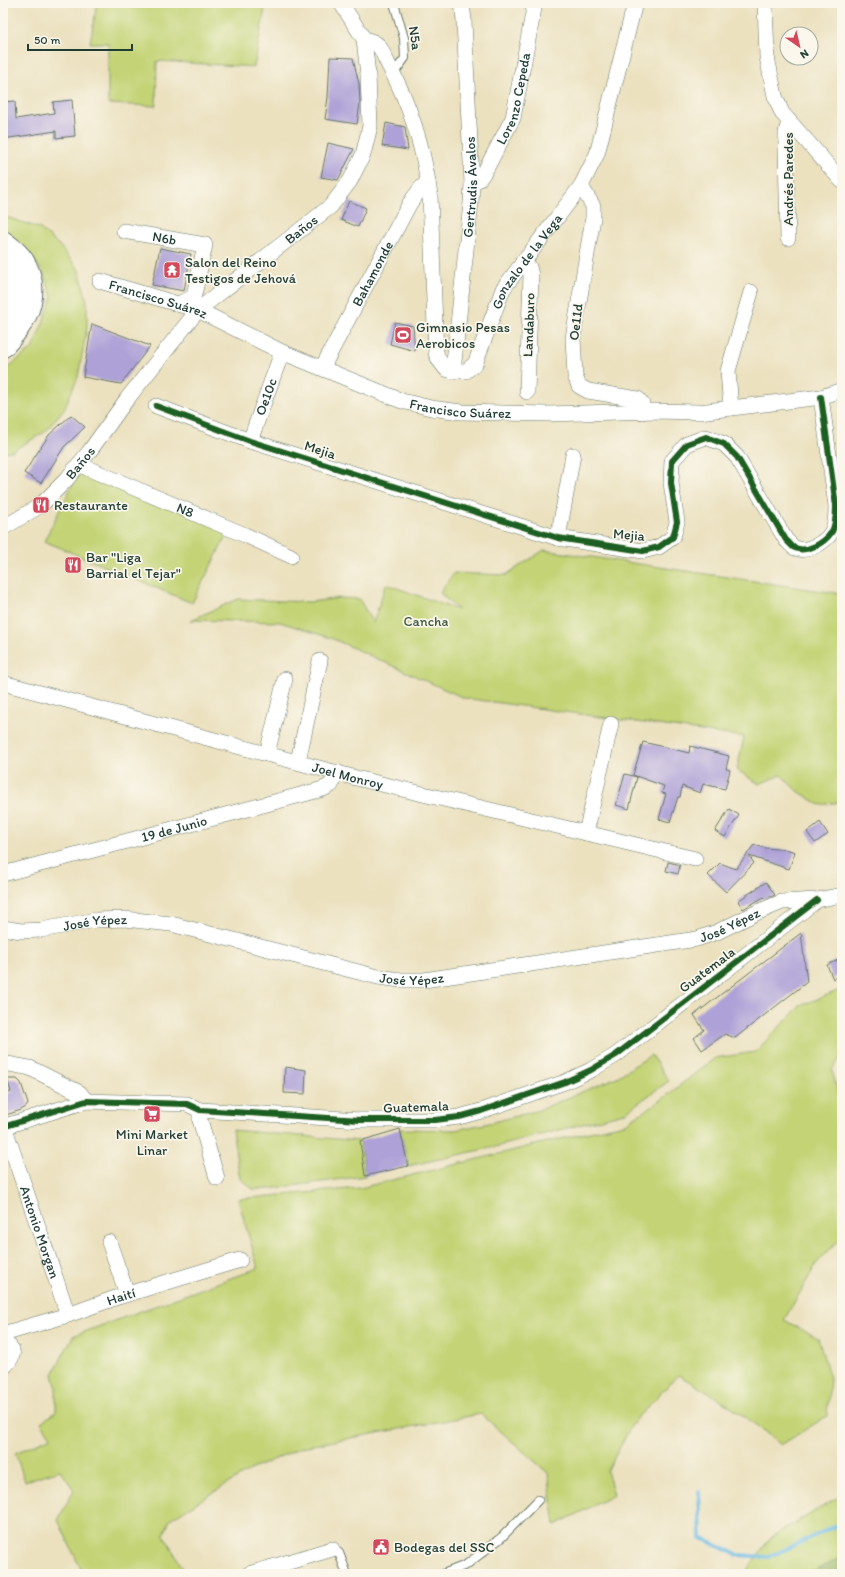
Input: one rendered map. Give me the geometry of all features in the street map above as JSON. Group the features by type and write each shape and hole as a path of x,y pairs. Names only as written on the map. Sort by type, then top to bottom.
{"main road":[{"path":"3,242 19,256 27,268 32,287 31,299 25,319 16,332 3,346"},
{"path":"3,265 12,282 14,295 8,316 3,323"}],"street":[{"name":"Baños","path":"3,528 41,505 80,464 127,399 198,310 331,206 350,181 363,155 370,126 368,75 364,39 341,3"},
{"name":"Gertrudis Ávalos","path":"453,371 472,183 462,3"},
{"name":"Lorenzo Cepeda","path":"472,183 479,179 485,172 513,118 535,3"},
{"name":"Gonzalo de la Vega","path":"453,371 466,371 475,364 503,289 581,186 598,154 635,3"},
{"name":"Andrés Paredes","path":"765,3 767,57 775,96 782,113 842,181"},
{"path":"364,39 372,40 378,46 394,73 405,97 417,136 430,196 436,352 438,360 446,369 453,371"},
{"name":"Andrés Paredes","path":"788,238 786,133 789,121"},
{"name":"Bahamonde","path":"322,368 410,203 421,188 428,182"},
{"name":"Oe11d","path":"581,186 593,206 593,218 573,338 575,376 579,386 588,392 638,399 642,404 642,412"},
{"name":"N6b","path":"124,231 205,245 194,295 192,298 178,304"},
{"name":"Landaburo","path":"523,261 529,267 531,275 527,392"},
{"name":"Francisco Suárez","path":"100,281 198,310 282,352 402,401 431,408 461,412 547,414 699,412 821,397 842,390"},
{"path":"731,408 728,371 751,292"},
{"name":"Oe10c","path":"250,441 282,352"},
{"name":"Mejia","path":"156,406 250,441 558,538 643,551 660,547 673,537 677,522 671,483 672,462 687,444 706,437 724,444 738,457 786,540 795,548 808,549 821,543 831,533 836,520 836,506 821,397"},
{"path":"558,538 573,455"},
{"name":"N8","path":"80,464 291,556"},
{"path":"298,761 320,661"},
{"path":"267,754 285,679"},
{"name":"Joel Monroy","path":"3,683 337,772 695,859"},
{"path":"586,833 611,724"},
{"name":"19 de Junio","path":"3,874 324,789 331,785 337,772"},
{"name":"Guatemala","path":"4,1126 86,1101 187,1104 200,1110 360,1120 435,1120 481,1112 565,1082 592,1070 616,1055 817,900 842,895"},
{"name":"José Yépez","path":"3,928 21,931 41,930 103,920 125,919 171,924 378,977 401,980 424,980 697,939 717,932 782,902 817,900"},
{"path":"3,1063 30,1068 80,1093 86,1101"},
{"path":"200,1110 200,1120 217,1178"},
{"name":"Antonio Morgan","path":"4,1126 68,1315"},
{"path":"109,1242 127,1294"},
{"name":"Haití","path":"3,1334 68,1315 127,1294 240,1260"},
{"path":"3,1368 12,1358 8,1348"},
{"path":"249,1574 332,1549"}],"lane":[{"name":"N5a","path":"394,3 404,38 405,58 394,73"},
{"path":"443,1574 466,1565 502,1537 538,1500"},
{"path":"332,1549 337,1550 339,1553 347,1574"}],"green space":[{"path":"97,3 266,3 254,67 157,61 156,106 108,104 108,43 90,43"},
{"path":"3,216 39,228 59,245 79,270 87,300 87,328 78,377 64,409 45,432 12,451 3,452 3,371 32,349 52,297 43,273 31,255 3,235"},
{"path":"80,470 230,529 192,603 44,541"},
{"name":"Cancha","path":"544,550 842,594 842,806 840,802 820,805 795,789 781,775 759,784 737,770 744,737 464,698 331,638 280,622 191,620 238,599 310,602 340,598 359,599 373,623 386,584 458,610 440,593 454,573 506,575"},
{"path":"842,989 842,1055 832,1070 842,1111 842,1237 817,1263 784,1320 818,1338 830,1378 827,1416 781,1445 731,1407 678,1375 634,1421 607,1471 614,1495 555,1525 548,1473 481,1414 302,1447 252,1469 170,1519 164,1535 185,1572 180,1574 83,1574 58,1520 74,1490 60,1470 25,1481 15,1453 51,1437 41,1422 56,1412 56,1386 53,1374 73,1336 258,1268 238,1199 360,1188 624,1124 661,1100 715,1058 755,1052 800,1006"},
{"path":"651,1055 669,1081 624,1113 499,1146 408,1166 400,1129 455,1130 494,1122 539,1110 617,1077"},
{"path":"232,1130 360,1141 365,1176 269,1189 253,1189 240,1179"},
{"path":"842,1495 842,1574 744,1574 770,1538"},
{"path":"842,1557 842,1574 809,1574"}],"building":[{"path":"330,57 353,58 359,84 360,103 357,124 325,119 328,97"},
{"path":"72,100 75,136 56,138 56,131 3,139 3,102 15,101 16,119 54,113 53,102"},
{"path":"386,123 405,127 408,150 382,146"},
{"path":"328,143 354,149 338,180 321,177"},
{"path":"349,201 366,208 358,227 341,220"},
{"name":"Salon del Reino Testigos de Jehová","path":"160,248 191,254 184,291 152,285"},
{"name":"Gimnasio Pesas Aerobicos","path":"395,322 413,326 415,351 390,344"},
{"path":"92,324 150,346 121,384 83,377"},
{"path":"71,415 85,427 64,447 41,483 24,473 49,435"},
{"path":"643,742 689,753 690,746 729,756 726,769 730,770 725,789 703,784 700,793 682,786 680,797 678,797 670,822 659,819 666,794 662,793 664,786 633,775"},
{"path":"625,774 637,777 629,809 616,805"},
{"path":"729,809 739,815 725,837 715,831"},
{"path":"820,822 828,834 815,843 807,832"},
{"path":"754,845 795,852 789,869 749,856 754,863 726,892 708,875 720,863 736,869"},
{"path":"668,862 680,865 678,874 666,871"},
{"path":"766,882 775,895 765,899 764,897 743,909 738,901"},
{"path":"801,933 807,982 735,1038 725,1034 702,1050 694,1038 704,1030 694,1015"},
{"path":"842,958 842,973 833,979 827,965"},
{"path":"285,1067 306,1070 305,1094 284,1093"},
{"path":"7,1079 17,1079 21,1083 28,1104 21,1110 3,1116 3,1094 11,1092"},
{"path":"400,1129 408,1166 365,1176 360,1141"}],"waterway":[{"path":"699,1492 701,1538 737,1555 769,1557 842,1523"}],"cycle path":[{"path":"156,406 250,441 558,538 643,551 659,547 673,537 677,522 671,483 672,461 687,444 706,437 724,444 737,457 786,540 794,547 805,549 815,546 828,537 833,530 835,520 836,506 821,397"},
{"path":"3,1127 86,1101 187,1104 200,1110 360,1120 435,1120 459,1117 481,1111 565,1082 591,1070 616,1055 817,900"}],"place":[{"name":"Salon del Reino Testigos de Jehová","path":"172,270"},
{"name":"Gimnasio Pesas Aerobicos","path":"403,335"},
{"name":"Restaurante","path":"41,505"},
{"name":"Bar \"Liga Barrial el Tejar\"","path":"73,565"},
{"name":"Mini Market Linar","path":"152,1114"},
{"name":"Bodegas del SSC","path":"381,1547"}]}
